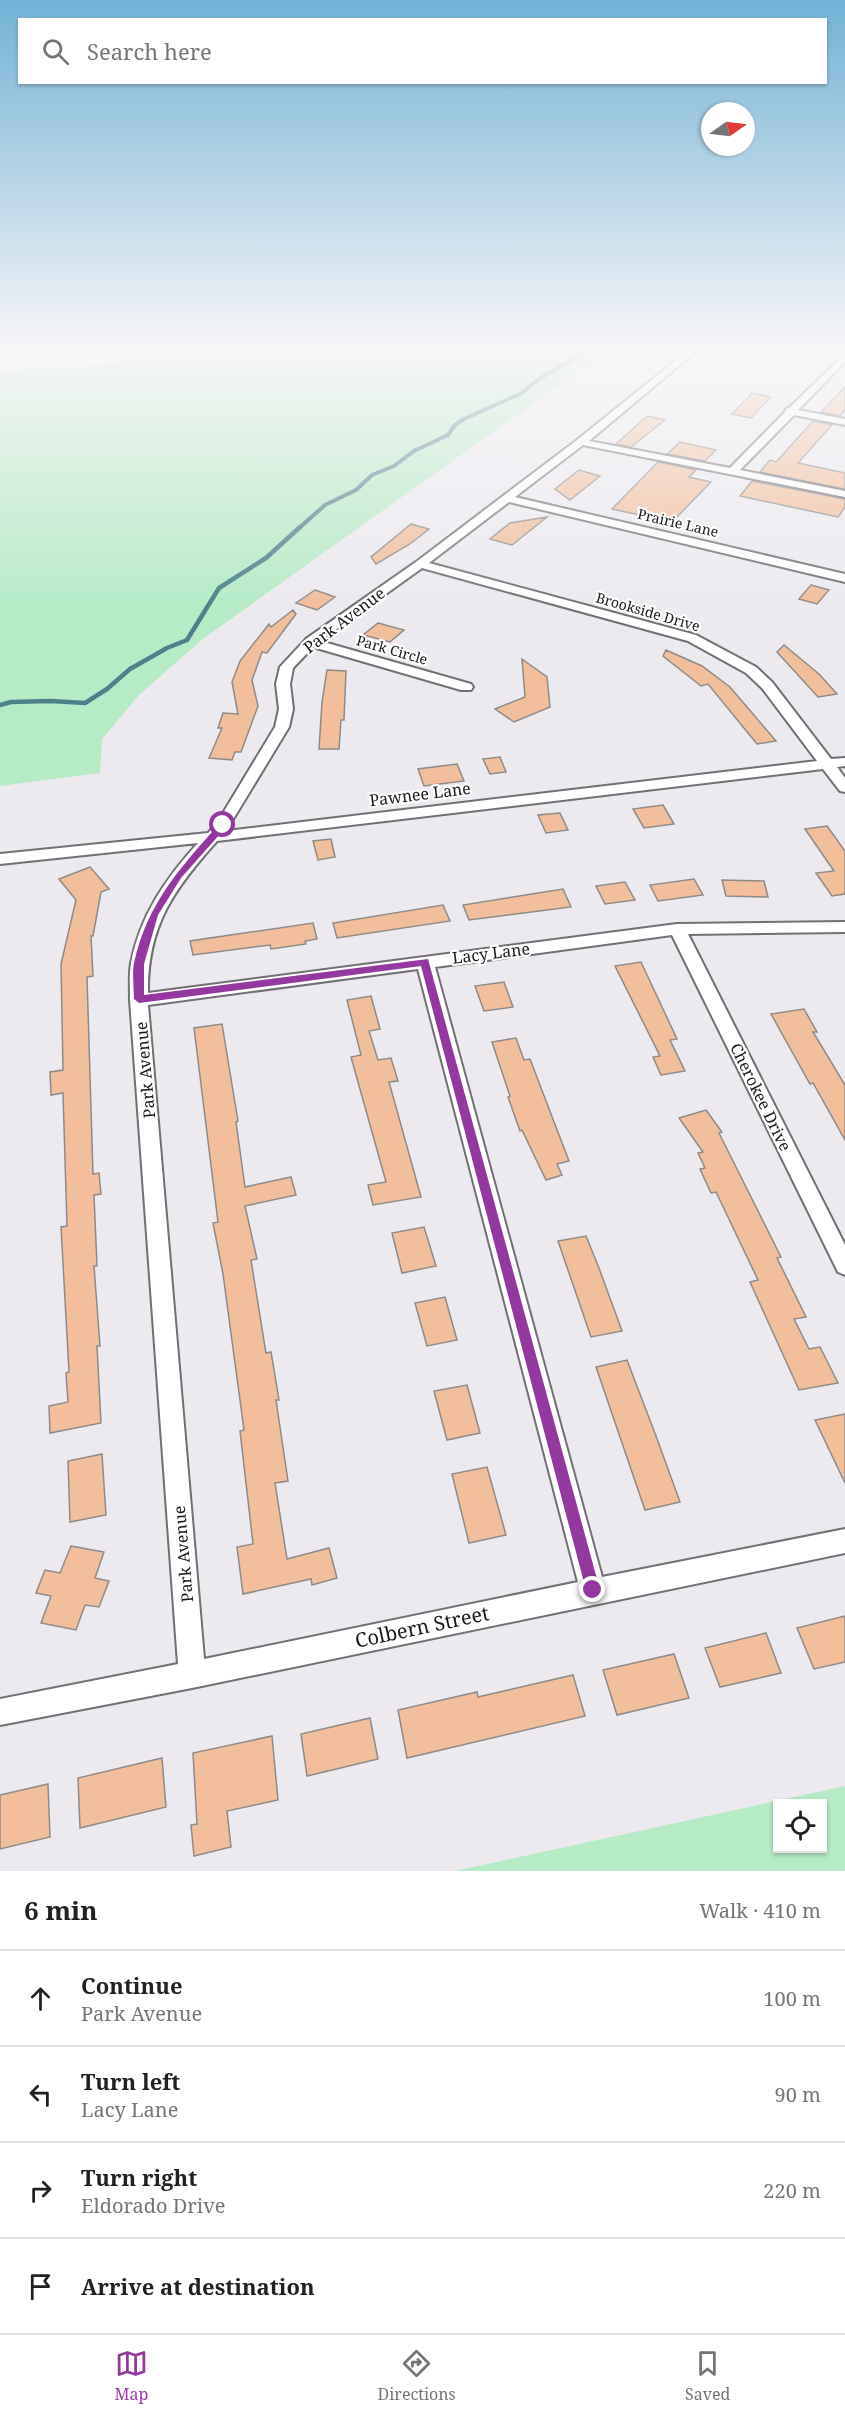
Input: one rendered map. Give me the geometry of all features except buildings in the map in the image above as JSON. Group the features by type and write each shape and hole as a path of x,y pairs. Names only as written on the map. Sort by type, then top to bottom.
{"street":[{"name":"Park Avenue","path":"192,1675 139,999 139,964 154,915 177,876 223,825 282,727 286,709 283,684 286,667 310,642 420,564 590,435"},
{"path":"731,473 766,435"},
{"path":"582,442 845,494"},
{"name":"Prairie Lane","path":"505,498 845,578"},
{"name":"Brookside Drive","path":"420,564 692,638 720,652 751,670 767,685 845,788"},
{"name":"Park Circle","path":"310,642 466,687"},
{"name":"Pawnee Lane","path":"0,859 213,837 827,762 845,762"},
{"name":"Lacy Lane","path":"139,999 677,929 845,927"},
{"name":"Cherokee Drive","path":"677,929 845,1266"},
{"path":"425,962 593,1590"},
{"name":"Colbern Street","path":"0,1712 192,1675 593,1590 845,1541"}],"green space":[{"path":"0,435 488,435 204,638 139,695 102,739 100,773 0,786"},
{"path":"845,1786 845,1871 455,1871 773,1802 773,1853 827,1853 827,1799 785,1799"}],"waterway":[{"path":"298,529 325,505 356,490 372,475 394,466 414,451 447,435"},
{"path":"0,705 11,702 51,701 85,703 107,689 130,669 167,648 187,640 219,588 266,558 300,527"}],"route":[{"path":"223,825 177,876 154,915 143,943 139,964 139,999 425,962 593,1590"}]}
